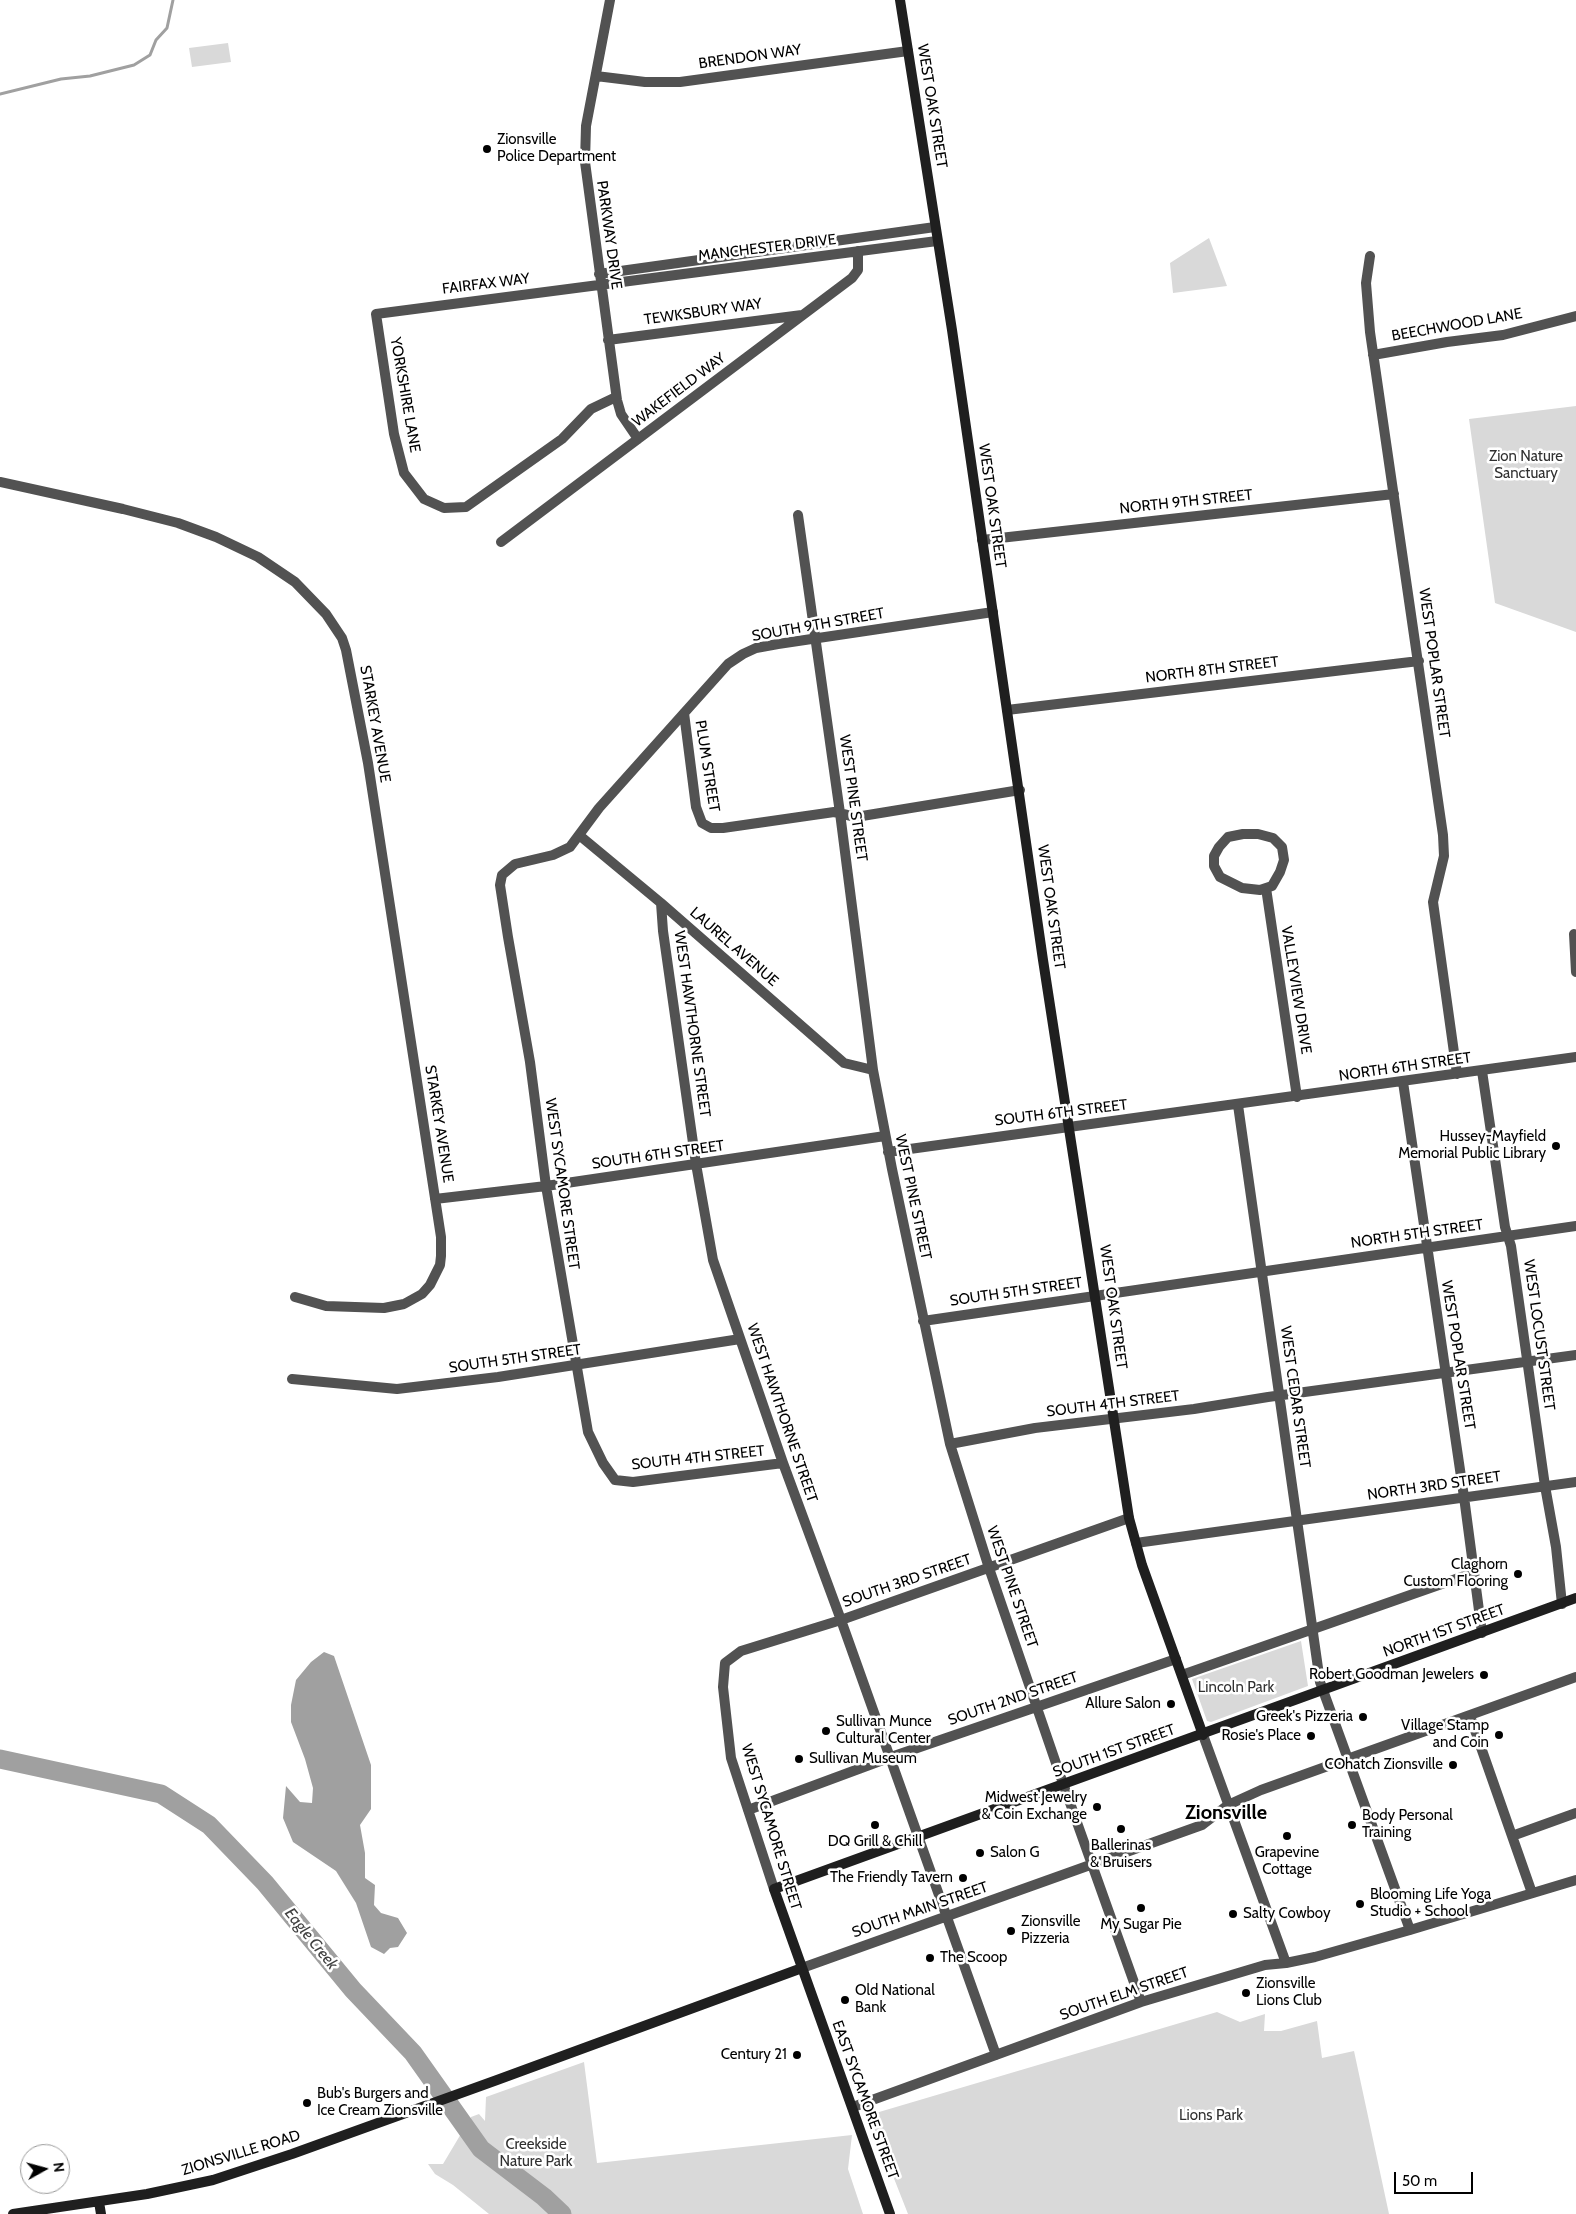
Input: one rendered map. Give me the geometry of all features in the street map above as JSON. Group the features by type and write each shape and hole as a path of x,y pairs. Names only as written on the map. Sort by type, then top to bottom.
{"main road":[{"name":"WEST OAK STREET","path":"900,0 1129,1518 1203,1735"},
{"name":"NORTH 1ST STREET","path":"1323,1692 1576,1598"},
{"name":"SOUTH 1ST STREET","path":"774,1889 1323,1692"},
{"name":"WEST SYCAMORE STREET","path":"774,1889 802,1968"},
{"name":"SOUTH MAIN STREET","path":"497,2080 802,1968"},
{"name":"EAST SYCAMORE STREET","path":"802,1968 890,2214"},
{"name":"ZIONSVILLE ROAD","path":"13,2214 99,2202 213,2180 497,2080"},
{"path":"99,2202 101,2214"}],"street":[{"name":"PARKWAY DRIVE","path":"610,0 586,126 585,162 616,397 622,414 638,440"},
{"name":"BRENDON WAY","path":"596,76 645,82 680,82 908,51"},
{"name":"MANCHESTER DRIVE","path":"600,279 935,227"},
{"name":"MANCHESTER DRIVE","path":"600,279 937,241"},
{"name":"WAKEFIELD WAY","path":"501,542 852,278 858,270 858,251"},
{"name":"WEST POPLAR STREET","path":"1370,256 1366,283 1373,354 1443,834 1444,856 1432,902 1457,1074"},
{"name":"FAIRFAX WAY","path":"376,314 600,279"},
{"name":"YORKSHIRE LANE","path":"376,314 393,430 404,473 424,499 444,508 466,507 562,439 591,409 616,397"},
{"name":"TEWKSBURY WAY","path":"608,340 802,315"},
{"name":"BEECHWOOD LANE","path":"1373,354 1503,335 1576,316"},
{"name":"STARKEY AVENUE","path":"0,482 116,507 178,523 216,536 258,557 295,582 315,601 342,638 348,657 368,763 441,1237 440,1265 433,1280 422,1294 404,1304 384,1308 326,1306 296,1297"},
{"name":"NORTH 9TH STREET","path":"982,540 1394,494"},
{"name":"WEST PINE STREET","path":"798,514 874,1070 888,1152 950,1444 989,1568 1063,1786 1141,2002"},
{"name":"SOUTH 9TH STREET","path":"500,884 502,875 515,864 562,852 570,847 599,808 684,713 728,664 743,654 756,648 993,612"},
{"name":"NORTH 8TH STREET","path":"1007,710 1419,661"},
{"name":"PLUM STREET","path":"684,713 696,807 702,822 711,828 723,828 827,813 840,813"},
{"path":"840,813 856,816 1020,790"},
{"path":"1244,834 1258,834 1273,838 1282,847 1284,860 1280,872 1272,886 1266,888 1260,890 1242,888 1220,877 1214,866 1214,856 1228,838 1244,834"},
{"name":"LAUREL AVENUE","path":"579,836 661,903 844,1063 874,1070"},
{"name":"WEST SYCAMORE STREET","path":"500,884 530,1062 546,1186 575,1366 588,1432 603,1463 616,1480"},
{"name":"VALLEYVIEW DRIVE","path":"1266,888 1297,1097"},
{"name":"WEST HAWTHORNE STREET","path":"661,903 663,931 696,1164 713,1260 783,1464 891,1757 996,2055"},
{"path":"1574,934 1576,972"},
{"name":"NORTH 6TH STREET","path":"1238,1106 1576,1057"},
{"name":"WEST LOCUST STREET","path":"1482,1071 1511,1246 1545,1486 1556,1547 1562,1604"},
{"name":"WEST POPLAR STREET","path":"1403,1082 1482,1633"},
{"name":"SOUTH 6TH STREET","path":"888,1152 1238,1106"},
{"name":"WEST CEDAR STREET","path":"1238,1106 1280,1395 1311,1630 1323,1692 1410,1930"},
{"name":"SOUTH 6TH STREET","path":"435,1199 546,1186 885,1136"},
{"name":"NORTH 5TH STREET","path":"1262,1271 1576,1226"},
{"name":"SOUTH 5TH STREET","path":"923,1321 1262,1271"},
{"name":"SOUTH 5TH STREET","path":"292,1379 397,1389 575,1366 740,1339"},
{"name":"SOUTH 4TH STREET","path":"950,1444 1035,1428 1114,1420 1280,1395 1576,1355"},
{"name":"SOUTH 4TH STREET","path":"616,1480 633,1482 783,1464"},
{"name":"NORTH 3RD STREET","path":"1296,1520 1576,1482"},
{"name":"SOUTH 3RD STREET","path":"725,1663 741,1651 841,1620 1129,1518"},
{"path":"1136,1542 1296,1520"},
{"path":"1182,1675 1473,1573"},
{"name":"SOUTH 2ND STREET","path":"748,1810 891,1757 1176,1659"},
{"name":"WEST SYCAMORE STREET","path":"725,1663 724,1687 731,1758 774,1889"},
{"name":"SOUTH MAIN STREET","path":"802,1968 1202,1825 1228,1805 1261,1790 1576,1677"},
{"path":"1470,1716 1532,1893"},
{"name":"WEST OAK STREET","path":"1203,1735 1286,1964"},
{"path":"1512,1836 1576,1813"},
{"name":"SOUTH ELM STREET","path":"853,2107 1141,2002 1265,1965 1286,1964 1410,1930 1576,1880"}],"green space":[{"path":"228,43 231,62 192,67 189,48"},
{"path":"1209,238 1227,286 1173,293 1170,263"},
{"name":"Zion Nature Sanctuary","path":"1576,406 1576,632 1495,603 1469,419"},
{"name":"Lincoln Park","path":"1301,1641 1308,1686 1211,1722 1207,1721 1192,1679"},
{"name":"Lions Park","path":"1217,2012 1240,2022 1265,2014 1264,2031 1281,2031 1317,2021 1322,2058 1354,2051 1389,2214 908,2214 869,2115"},
{"name":"Creekside Nature Park","path":"584,2062 597,2163 852,2135 848,2169 863,2214 489,2214 453,2185 435,2174 428,2164 443,2164 471,2117 479,2114 485,2121 486,2097"}],"shaded area":[{"path":"324,1652 334,1656 371,1765 371,1809 360,1825 365,1853 365,1878 375,1885 374,1905 381,1913 398,1918 407,1933 398,1947 390,1948 384,1954 371,1947 356,1903 336,1871 293,1842 283,1818 286,1786 300,1802 312,1803 313,1788 305,1759 291,1722 291,1705 296,1680 311,1662"}],"waterway":[{"path":"0,94 61,79 90,76 134,65 150,55 156,40 167,28 173,0"},
{"name":"Eagle Creek","path":"0,1759 161,1794 209,1825 265,1883 353,1990 413,2053 481,2149 544,2197 562,2214"}],"place":[{"name":"Zionsville Police Department","path":"487,149"},
{"name":"Hussey-Mayfield Memorial Public Library","path":"1556,1146"},
{"name":"Claghorn Custom Flooring","path":"1518,1574"},
{"name":"Robert Goodman Jewelers","path":"1484,1675"},
{"name":"Allure Salon","path":"1171,1704"},
{"name":"Greek's Pizzeria","path":"1363,1717"},
{"name":"Sullivan Munce Cultural Center","path":"826,1731"},
{"name":"Village Stamp and Coin","path":"1499,1735"},
{"name":"Rosie's Place","path":"1311,1736"},
{"name":"Sullivan Museum","path":"799,1759"},
{"name":"COhatch Zionsville","path":"1453,1765"},
{"name":"Midwest Jewelry & Coin Exchange","path":"1097,1807"},
{"name":"DQ Grill & Chill","path":"875,1825"},
{"name":"Body Personal Training","path":"1352,1825"},
{"name":"Ballerinas & Bruisers","path":"1121,1829"},
{"name":"Grapevine Cottage","path":"1287,1836"},
{"name":"Salon G","path":"980,1853"},
{"name":"The Friendly Tavern","path":"963,1878"},
{"name":"Blooming Life Yoga Studio + School","path":"1360,1904"},
{"name":"My Sugar Pie","path":"1141,1908"},
{"name":"Salty Cowboy","path":"1233,1914"},
{"name":"Zionsville Pizzeria","path":"1011,1931"},
{"name":"The Scoop","path":"930,1958"},
{"name":"Zionsville Lions Club","path":"1246,1993"},
{"name":"Old National Bank","path":"845,2000"},
{"name":"Century 21","path":"797,2055"},
{"name":"Bub's Burgers and Ice Cream Zionsville","path":"307,2103"}],"district":[{"name":"Zionsville","path":"1226,1813"}]}
